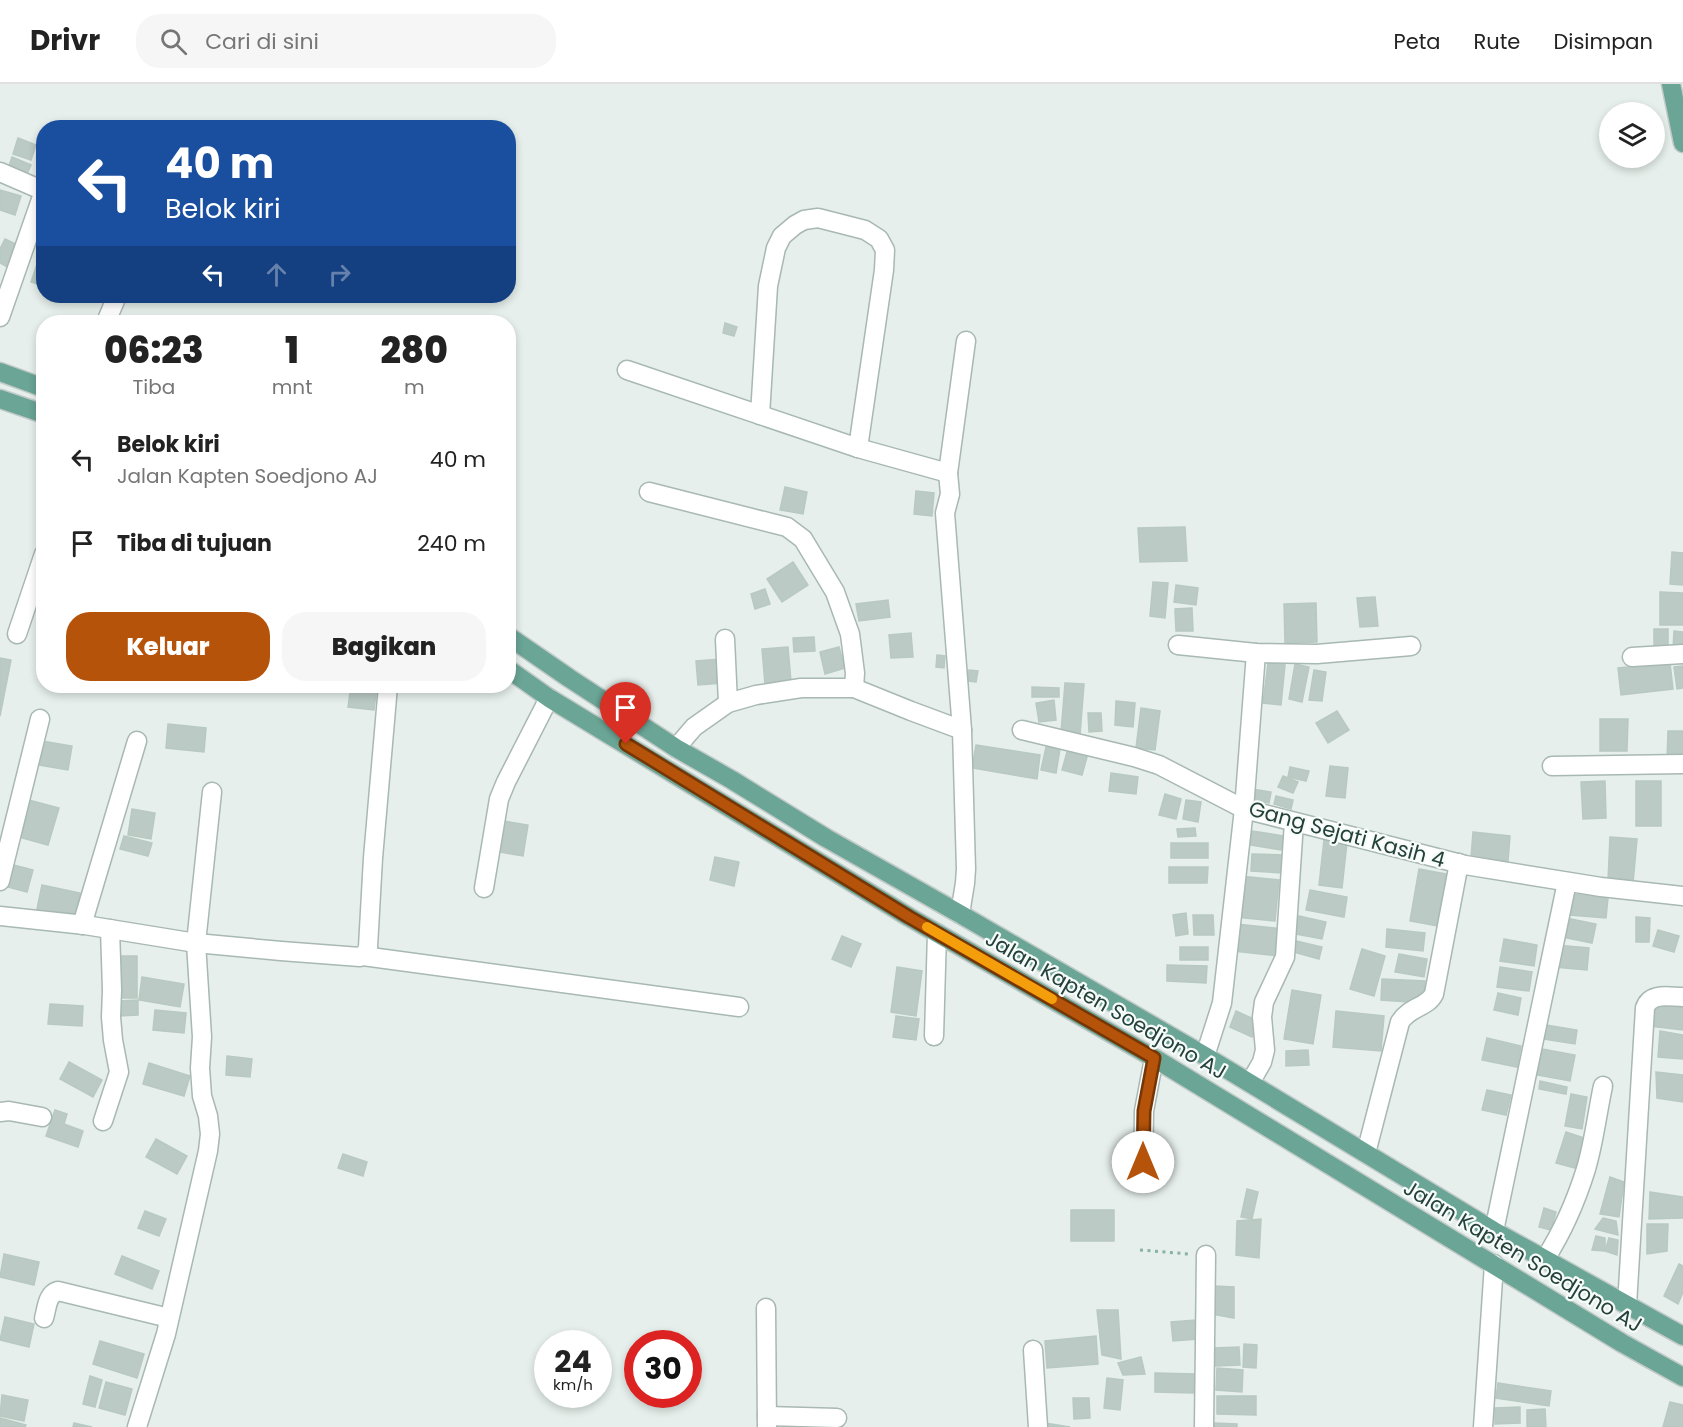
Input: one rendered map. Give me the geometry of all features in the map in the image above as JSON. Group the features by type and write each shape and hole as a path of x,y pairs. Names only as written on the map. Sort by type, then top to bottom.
{"main road":[{"path":"1671,84 1683,143"},
{"path":"0,372 36,385"},
{"path":"19,406 24,381"},
{"path":"0,399 36,411"},
{"name":"Jalan Kapten Soedjono AJ","path":"516,642 676,748 826,838 1205,1056 1494,1231 1683,1336"},
{"name":"Jalan Kapten Soedjono AJ","path":"516,675 549,698 909,917 1154,1058 1622,1343 1683,1377"},
{"path":"909,917 921,892"}],"street":[{"path":"0,172 36,188"},
{"path":"0,317 36,214"},
{"path":"760,415 768,285 776,248 782,236 804,220 818,218 865,230 879,239 885,250 858,448"},
{"path":"960,914 966,869 962,730 945,513 950,486 948,473 966,341"},
{"path":"627,370 858,448 948,473"},
{"path":"649,492 787,527 803,539 826,574 844,614 853,652 854,688"},
{"path":"17,634 36,578"},
{"path":"725,639 728,703"},
{"path":"1178,645 1256,652 1317,654 1411,646"},
{"path":"1205,1056 1222,1003 1244,808 1256,652"},
{"path":"1632,657 1683,654"},
{"path":"676,748 694,727 728,703 756,695 801,688 854,688 962,730"},
{"path":"363,956 368,947 387,693"},
{"path":"484,888 502,790 549,698"},
{"path":"0,881 40,719"},
{"name":"Gang Sejati Kasih 4","path":"1022,730 1159,765 1244,808 1294,822 1459,863 1600,887 1683,896"},
{"path":"82,925 136,741"},
{"path":"1552,766 1683,764"},
{"path":"137,1427 169,1318 208,1151 210,1134 202,1096 200,1068 202,1037 196,943 212,792"},
{"path":"1250,1083 1262,1062 1265,1050 1262,1017 1264,1002 1285,957 1294,822"},
{"path":"1366,1153 1400,1022 1406,1013 1427,1002 1434,994 1459,863"},
{"path":"1494,1231 1567,882"},
{"path":"0,916 82,925 196,943 363,956 739,1007"},
{"path":"103,1121 119,1072 111,1017 110,929"},
{"path":"934,1036 937,933"},
{"path":"1627,1305 1645,1008 1647,1002 1653,997 1683,997"},
{"path":"1143,1181 1144,1111 1154,1058"},
{"path":"1545,1259 1564,1227 1579,1190 1586,1168 1603,1086"},
{"path":"0,1112 9,1111 42,1117"},
{"path":"1204,1427 1206,1256"},
{"path":"1483,1427 1494,1264"},
{"path":"44,1318 50,1296 58,1292 169,1318"},
{"path":"766,1308 767,1421 837,1418"},
{"path":"1033,1350 1038,1427"}],"path":[{"path":"1140,1250 1206,1256"}],"building":[{"path":"18,138 36,145 31,160 13,154"},
{"path":"12,157 31,165 27,174 9,166"},
{"path":"0,190 21,196 15,215 0,210"},
{"path":"5,239 20,246 9,268 0,263 0,249"},
{"path":"36,267 36,284 31,282"},
{"path":"725,323 737,327 734,336 723,333"},
{"path":"785,487 807,492 803,514 780,510"},
{"path":"916,491 934,493 932,516 914,514"},
{"path":"1185,527 1187,561 1140,562 1138,528"},
{"path":"1672,552 1683,553 1683,585 1670,584"},
{"path":"793,562 808,585 782,602 767,579"},
{"path":"1153,582 1168,583 1165,618 1150,616"},
{"path":"1176,585 1198,588 1196,605 1174,602"},
{"path":"765,589 770,604 755,609 751,594"},
{"path":"1660,592 1683,593 1683,625 1660,625"},
{"path":"1375,597 1378,626 1360,627 1357,598"},
{"path":"888,600 890,617 859,621 856,604"},
{"path":"1316,603 1317,642 1285,643 1284,604"},
{"path":"1192,608 1193,631 1176,631 1175,609"},
{"path":"1654,629 1668,629 1668,653 1654,653"},
{"path":"1674,631 1683,632 1683,650 1673,649"},
{"path":"911,633 913,657 891,658 889,635"},
{"path":"814,637 815,651 794,652 793,638"},
{"path":"788,647 791,682 765,684 762,649"},
{"path":"839,647 845,668 825,674 820,652"},
{"path":"937,655 945,656 944,668 936,667"},
{"path":"0,658 11,660 0,716"},
{"path":"721,659 723,683 698,685 696,661"},
{"path":"1268,663 1285,665 1281,705 1263,703"},
{"path":"1670,663 1673,689 1621,695 1618,668"},
{"path":"1295,664 1309,667 1302,702 1289,699"},
{"path":"1683,666 1683,688 1677,689 1674,667"},
{"path":"969,670 978,671 976,682 968,681"},
{"path":"1314,670 1326,672 1322,701 1309,700"},
{"path":"1065,683 1084,684 1080,735 1061,733"},
{"path":"1032,687 1059,688 1059,697 1032,697"},
{"path":"350,693 376,693 374,710 348,707"},
{"path":"1054,700 1056,720 1039,722 1036,703"},
{"path":"1116,701 1135,703 1133,727 1115,725"},
{"path":"1141,708 1160,711 1155,750 1136,748"},
{"path":"1337,711 1349,730 1328,743 1316,723"},
{"path":"1088,713 1101,713 1102,731 1089,732"},
{"path":"1600,719 1628,719 1627,751 1600,751"},
{"path":"168,724 206,728 204,752 166,748"},
{"path":"1668,731 1683,731 1683,761 1667,761"},
{"path":"42,741 72,746 68,770 38,765"},
{"path":"976,745 1040,755 1037,779 972,768"},
{"path":"1046,747 1060,749 1056,773 1041,770"},
{"path":"1067,752 1087,757 1082,775 1062,770"},
{"path":"1330,766 1348,768 1345,798 1326,796"},
{"path":"1290,767 1309,771 1306,781 1288,777"},
{"path":"1111,773 1138,777 1136,794 1109,791"},
{"path":"1283,776 1298,782 1293,793 1278,787"},
{"path":"1605,781 1606,818 1583,819 1581,782"},
{"path":"1636,781 1661,781 1661,826 1636,826"},
{"path":"1252,789 1271,792 1269,803 1251,800"},
{"path":"1165,794 1181,799 1176,819 1159,815"},
{"path":"1276,796 1293,800 1291,809 1274,804"},
{"path":"25,799 59,808 48,845 15,836"},
{"path":"1186,800 1201,802 1198,822 1183,819"},
{"path":"132,809 155,813 151,839 128,835"},
{"path":"498,820 528,825 523,856 493,851"},
{"path":"1195,828 1196,836 1178,837 1177,829"},
{"path":"1252,831 1284,836 1281,850 1250,845"},
{"path":"1473,832 1510,836 1508,861 1471,858"},
{"path":"124,836 152,843 148,856 120,849"},
{"path":"1610,837 1637,839 1633,883 1608,881"},
{"path":"1324,840 1347,843 1342,888 1319,885"},
{"path":"1171,843 1208,843 1208,858 1171,858"},
{"path":"1252,854 1284,855 1283,873 1251,871"},
{"path":"715,857 739,862 734,886 710,880"},
{"path":"10,864 33,870 27,892 4,886"},
{"path":"1169,867 1208,867 1207,883 1169,883"},
{"path":"1419,869 1447,874 1437,926 1410,921"},
{"path":"1240,876 1279,880 1275,921 1236,917"},
{"path":"42,885 80,893 75,917 37,909"},
{"path":"1310,890 1347,897 1344,917 1306,910"},
{"path":"1572,894 1608,898 1606,918 1570,915"},
{"path":"1186,913 1188,934 1176,936 1173,915"},
{"path":"1193,915 1213,915 1214,935 1194,935"},
{"path":"1299,916 1326,922 1322,939 1295,934"},
{"path":"1636,917 1650,918 1649,942 1636,942"},
{"path":"1566,918 1596,924 1592,943 1562,937"},
{"path":"1236,924 1283,929 1280,956 1234,951"},
{"path":"1387,929 1425,933 1423,951 1386,947"},
{"path":"1658,930 1679,936 1674,952 1653,946"},
{"path":"842,936 861,944 851,967 832,959"},
{"path":"1504,939 1537,945 1534,966 1500,961"},
{"path":"1292,940 1322,947 1319,959 1290,951"},
{"path":"1556,945 1589,948 1587,970 1554,967"},
{"path":"1180,947 1208,947 1208,960 1180,960"},
{"path":"1362,949 1385,956 1374,996 1350,989"},
{"path":"1399,954 1427,959 1424,977 1395,972"},
{"path":"118,956 137,956 137,998 118,998"},
{"path":"1167,965 1207,966 1206,983 1167,981"},
{"path":"897,967 922,971 916,1016 891,1012"},
{"path":"1500,967 1532,972 1529,991 1497,987"},
{"path":"142,977 184,984 180,1007 139,1000"},
{"path":"1382,979 1425,981 1423,1003 1381,1000"},
{"path":"1292,990 1321,995 1313,1044 1284,1039"},
{"path":"1498,993 1521,998 1518,1015 1494,1010"},
{"path":"138,1000 138,1015 119,1016 118,1001"},
{"path":"1654,1001 1683,1004 1683,1030 1650,1026"},
{"path":"50,1004 83,1006 82,1026 48,1024"},
{"path":"155,1010 186,1013 184,1033 153,1030"},
{"path":"1236,1011 1258,1021 1252,1037 1230,1027"},
{"path":"1336,1011 1384,1016 1381,1051 1333,1047"},
{"path":"896,1016 919,1019 916,1040 893,1037"},
{"path":"1546,1025 1577,1030 1575,1044 1543,1039"},
{"path":"1660,1031 1683,1035 1683,1059 1658,1057"},
{"path":"1487,1038 1521,1046 1517,1067 1482,1060"},
{"path":"1542,1049 1575,1055 1570,1081 1537,1075"},
{"path":"1308,1050 1309,1065 1286,1066 1286,1051"},
{"path":"227,1056 252,1059 250,1077 226,1075"},
{"path":"69,1062 102,1080 93,1097 60,1079"},
{"path":"149,1063 190,1076 184,1096 143,1084"},
{"path":"1656,1072 1683,1075 1683,1102 1657,1098"},
{"path":"1540,1081 1567,1087 1566,1094 1539,1089"},
{"path":"1487,1090 1511,1095 1506,1115 1482,1110"},
{"path":"1571,1094 1587,1097 1582,1129 1565,1126"},
{"path":"55,1110 67,1114 64,1124 83,1131 78,1147 46,1136"},
{"path":"1566,1132 1584,1138 1575,1168 1556,1163"},
{"path":"156,1139 187,1156 177,1174 146,1157"},
{"path":"343,1154 367,1162 363,1176 338,1168"},
{"path":"1610,1177 1624,1182 1619,1217 1600,1214"},
{"path":"1247,1189 1258,1192 1252,1219 1241,1217"},
{"path":"1650,1192 1683,1197 1683,1218 1649,1219"},
{"path":"1544,1208 1556,1212 1551,1230 1539,1227"},
{"path":"1071,1210 1114,1210 1114,1241 1071,1241"},
{"path":"145,1211 166,1219 159,1236 138,1228"},
{"path":"1603,1218 1616,1221 1618,1235 1595,1229"},
{"path":"1261,1219 1259,1258 1236,1255 1237,1221"},
{"path":"1647,1224 1668,1224 1667,1251 1647,1254"},
{"path":"1596,1236 1605,1238 1605,1251 1592,1250"},
{"path":"1609,1238 1618,1240 1617,1255 1605,1251"},
{"path":"4,1254 39,1262 34,1285 0,1277"},
{"path":"122,1256 159,1271 152,1289 115,1274"},
{"path":"1679,1264 1683,1266 1683,1292 1678,1304 1664,1296"},
{"path":"1214,1286 1234,1287 1234,1318 1211,1314"},
{"path":"1097,1310 1118,1310 1121,1359 1102,1355"},
{"path":"5,1317 34,1324 29,1347 0,1340"},
{"path":"1196,1320 1198,1339 1173,1341 1171,1322"},
{"path":"1096,1336 1098,1364 1047,1368 1045,1341"},
{"path":"100,1341 144,1354 137,1378 93,1364"},
{"path":"1244,1344 1257,1345 1256,1368 1243,1367"},
{"path":"1239,1347 1240,1365 1215,1366 1214,1348"},
{"path":"1141,1357 1145,1374 1123,1375 1118,1363"},
{"path":"1217,1368 1243,1370 1242,1392 1216,1390"},
{"path":"1155,1373 1194,1374 1194,1393 1155,1392"},
{"path":"90,1376 102,1380 95,1407 83,1404"},
{"path":"1107,1378 1123,1380 1120,1410 1104,1408"},
{"path":"106,1382 132,1389 125,1415 99,1408"},
{"path":"1498,1383 1551,1391 1549,1406 1496,1398"},
{"path":"2,1395 28,1400 24,1421 0,1416"},
{"path":"1217,1396 1256,1396 1256,1415 1217,1414"},
{"path":"1073,1398 1089,1398 1090,1418 1074,1419"},
{"path":"1670,1402 1683,1405 1683,1427 1663,1427"},
{"path":"1520,1407 1520,1423 1495,1424 1495,1408"},
{"path":"1545,1409 1546,1427 1527,1427 1527,1410"},
{"path":"0,1418 26,1425 25,1427 0,1427"},
{"path":"74,1423 92,1427 73,1427"},
{"path":"1045,1423 1070,1427 1045,1427"},
{"path":"1214,1423 1237,1424 1237,1427 1214,1427"}],"slow traffic":[{"path":"927,927 1052,999"}],"route":[{"path":"626,744 909,917 1154,1058 1144,1111 1143,1162"}]}
